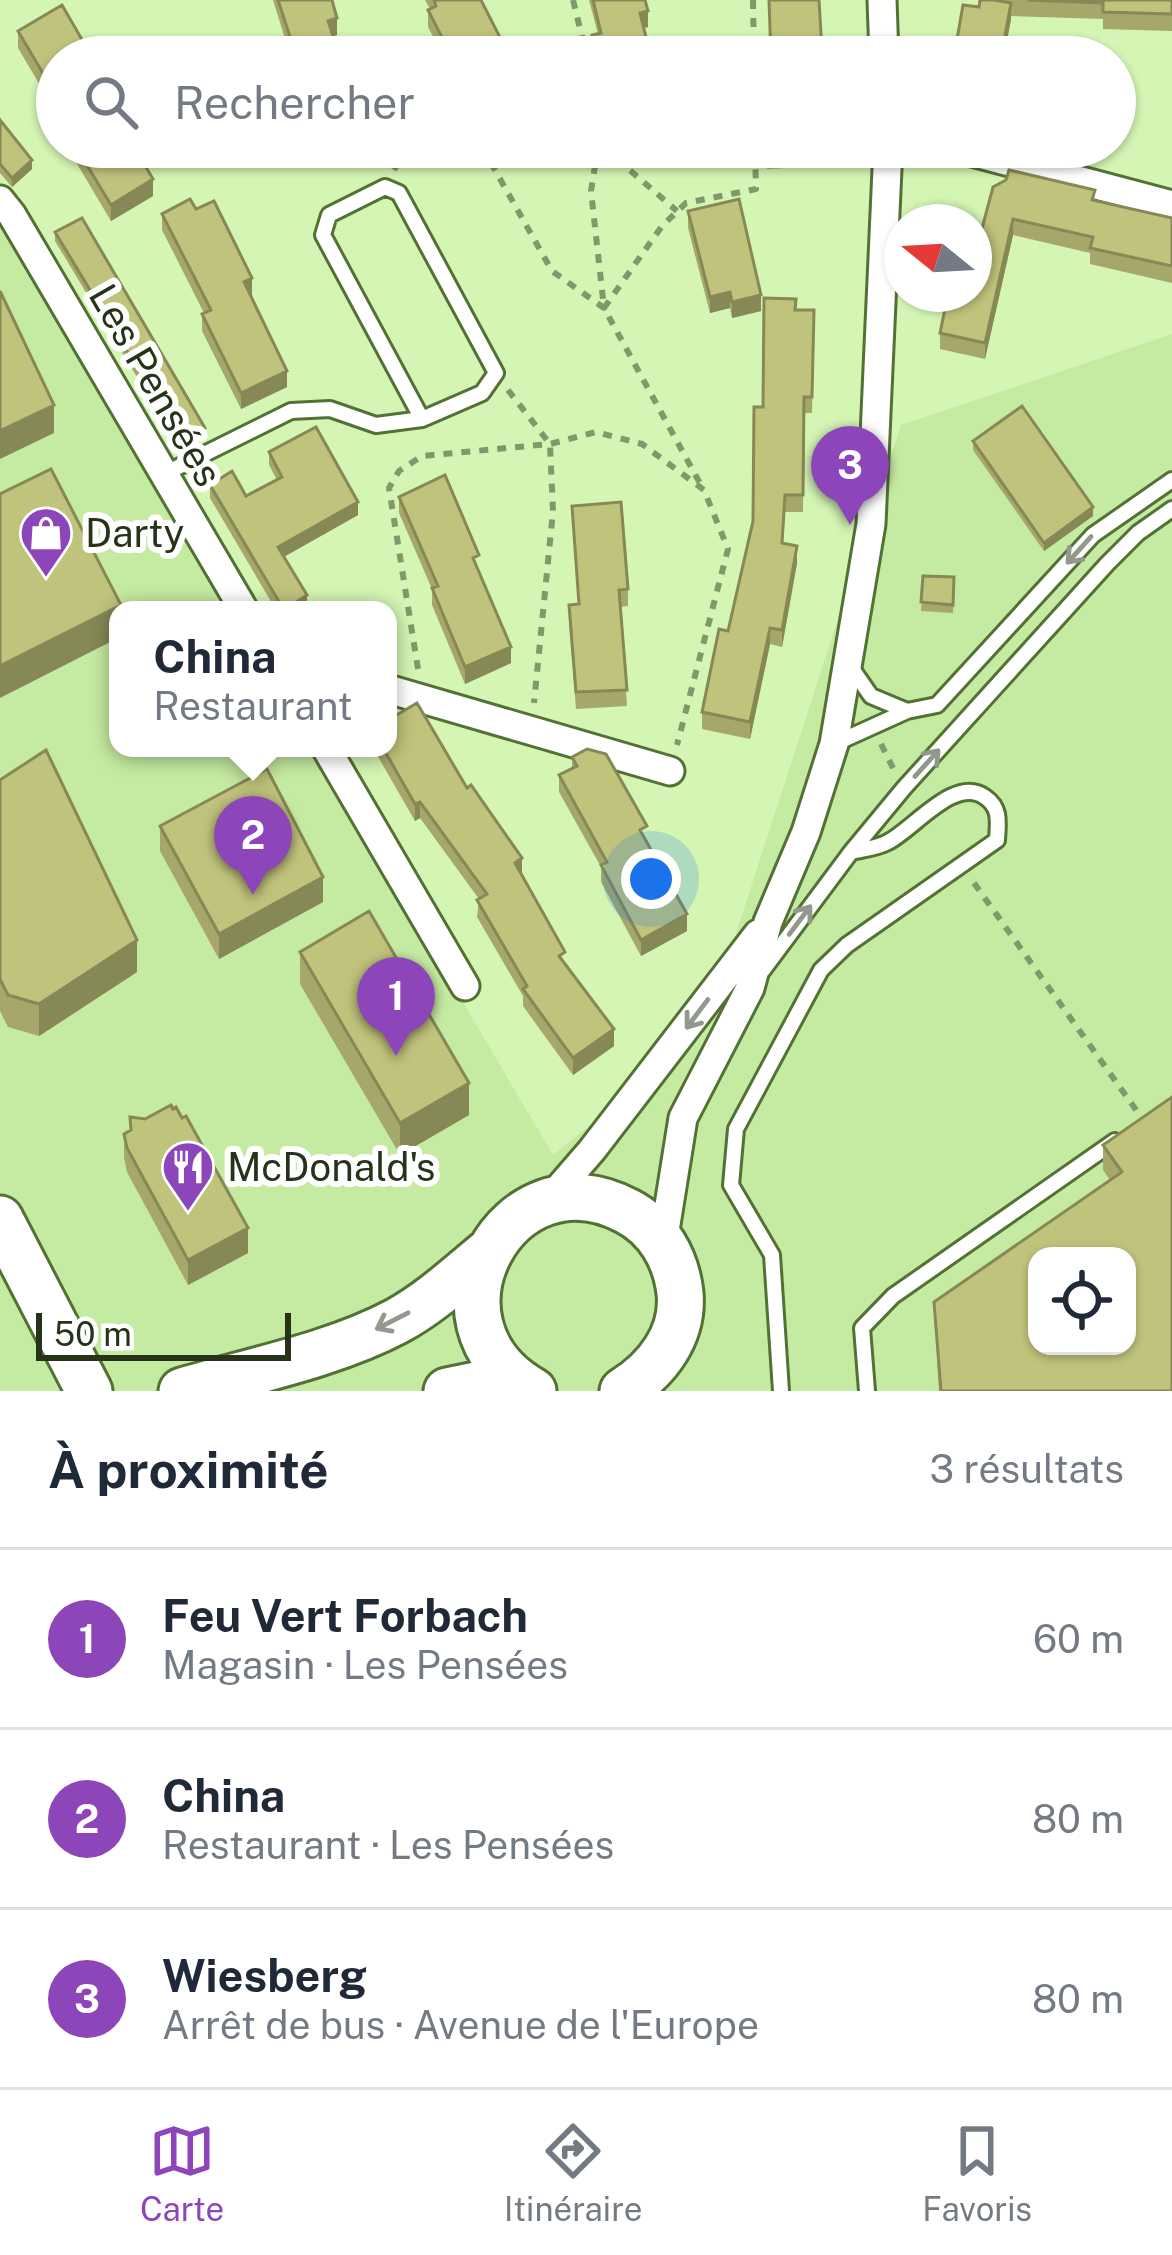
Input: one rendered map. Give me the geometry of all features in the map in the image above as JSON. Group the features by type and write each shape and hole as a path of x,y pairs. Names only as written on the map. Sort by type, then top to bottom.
{"main road":[{"path":"525,1387 497,1362 482,1337 476,1309 478,1280 487,1253 523,1213 547,1202 580,1197 612,1203 641,1218 663,1243 676,1269 681,1298 676,1328 664,1354 637,1386"},
{"path":"0,1219 88,1391"},
{"path":"182,1391 395,1322 425,1304 487,1253"},
{"path":"447,1391 476,1385 525,1387"}],"street":[{"path":"882,0 883,36"},
{"path":"663,1243 683,1118 749,988 768,922 806,832 834,744 871,524 887,168"},
{"path":"1032,168 1172,205"},
{"name":"Les Pensées","path":"0,200 239,601"},
{"path":"397,692 670,771"},
{"path":"331,757 465,986"},
{"path":"547,1202 768,922"}],"lane":[{"path":"163,475 291,411 330,410 376,425 422,419 482,393 496,373 399,193 385,187 329,215 323,235 422,419"},
{"path":"834,744 907,711 938,706 1093,535 1172,479"},
{"path":"749,988 904,788 1107,564 1138,532 1172,509"},
{"path":"949,693 965,656"},
{"path":"848,662 871,696 907,711"},
{"path":"781,1391 772,1255 731,1185 736,1129 820,970 847,945 997,840 995,804 979,792 958,792 887,843 851,852"},
{"path":"867,1391 862,1328 893,1296 1144,1121"}],"path":[{"path":"573,0 582,36"},
{"path":"753,0 754,36"},
{"path":"494,168 551,271 604,308"},
{"path":"596,168 591,191 604,308 704,490 728,549 670,771"},
{"path":"625,168 677,211"},
{"path":"604,308 662,226 686,202 756,189 756,168"},
{"path":"496,373 550,444 554,511 531,731"},
{"path":"422,700 389,488 398,471 422,457 550,444 596,432 642,444 704,490"},
{"path":"870,726 904,788"},
{"path":"960,865 1144,1121"}],"shaded area":[{"path":"0,220 227,601 109,601 109,757 318,757 553,1155 703,1035 901,425 1172,334 1172,1391 0,1391"}],"building":[{"path":"278,0 332,0 337,18 328,21 333,36 290,36"},
{"path":"434,0 481,0 499,36 441,36 428,10 436,6"},
{"path":"593,0 645,0 648,11 640,13 646,36 592,36 601,33"},
{"path":"769,0 819,0 821,36 770,36"},
{"path":"980,0 1011,3 1005,36 958,36 963,5 979,7"},
{"path":"1028,0 1172,0 1172,14 1103,12 1103,3"},
{"path":"62,5 80,36 36,36 36,61 18,31"},
{"path":"0,120 32,160 12,178 0,164"},
{"path":"89,168 146,168 153,179 111,205"},
{"path":"1009,170 1095,190 1092,200 1172,218 1172,266 1090,248 1093,237 1013,219 992,312 988,204 993,187 1006,180"},
{"path":"190,199 196,209 214,201 252,278 244,282 287,371 241,393 202,314 211,310 162,214"},
{"path":"739,199 761,295 732,302 730,292 710,297 688,211"},
{"path":"82,218 205,428 181,441 55,232"},
{"path":"0,291 54,405 0,431"},
{"path":"764,298 796,299 795,310 814,310 812,397 804,397 803,495 785,495 782,543 797,546 782,630 770,628 750,722 702,712 719,629 728,631 753,521 754,407 763,407"},
{"path":"944,312 992,312 985,343 940,333"},
{"path":"1022,406 1093,507 1044,543 973,441"},
{"path":"316,427 358,502 278,547 307,595 298,601 279,601 210,485 232,471 246,496 282,477 269,452"},
{"name":"Darty","path":"51,469 119,601 109,601 109,611 0,666 0,494"},
{"path":"445,475 511,647 465,667 432,588 438,586 399,497"},
{"path":"621,502 628,589 619,590 627,690 576,692 569,605 579,604 572,506"},
{"path":"923,576 954,577 953,605 921,602"},
{"path":"417,703 467,788 471,785 522,858 515,863 565,952 559,956 614,1029 573,1058 523,989 527,986 477,900 487,894 420,802 415,804 388,757 397,757 397,715"},
{"path":"587,749 606,754 647,826 640,830 687,914 641,940 601,865 607,862 559,775 577,766 572,757"},
{"path":"46,750 137,940 39,1004 8,995 0,979 0,780"},
{"path":"267,769 323,877 219,934 160,826"},
{"path":"369,911 469,1083 400,1123 300,952"},
{"path":"1172,1097 1172,1391 941,1391 934,1302 1122,1172 1103,1145"},
{"name":"McDonald's","path":"171,1105 182,1118 186,1116 248,1228 188,1260 127,1148 124,1134 131,1130 130,1117 145,1119"}],"place":[{"name":"Wiesberg","path":"850,525"},
{"name":"Darty","path":"46,579"},
{"name":"China","path":"253,895"},
{"name":"Feu Vert Forbach","path":"396,1056"},
{"name":"McDonald's","path":"188,1213"}]}
